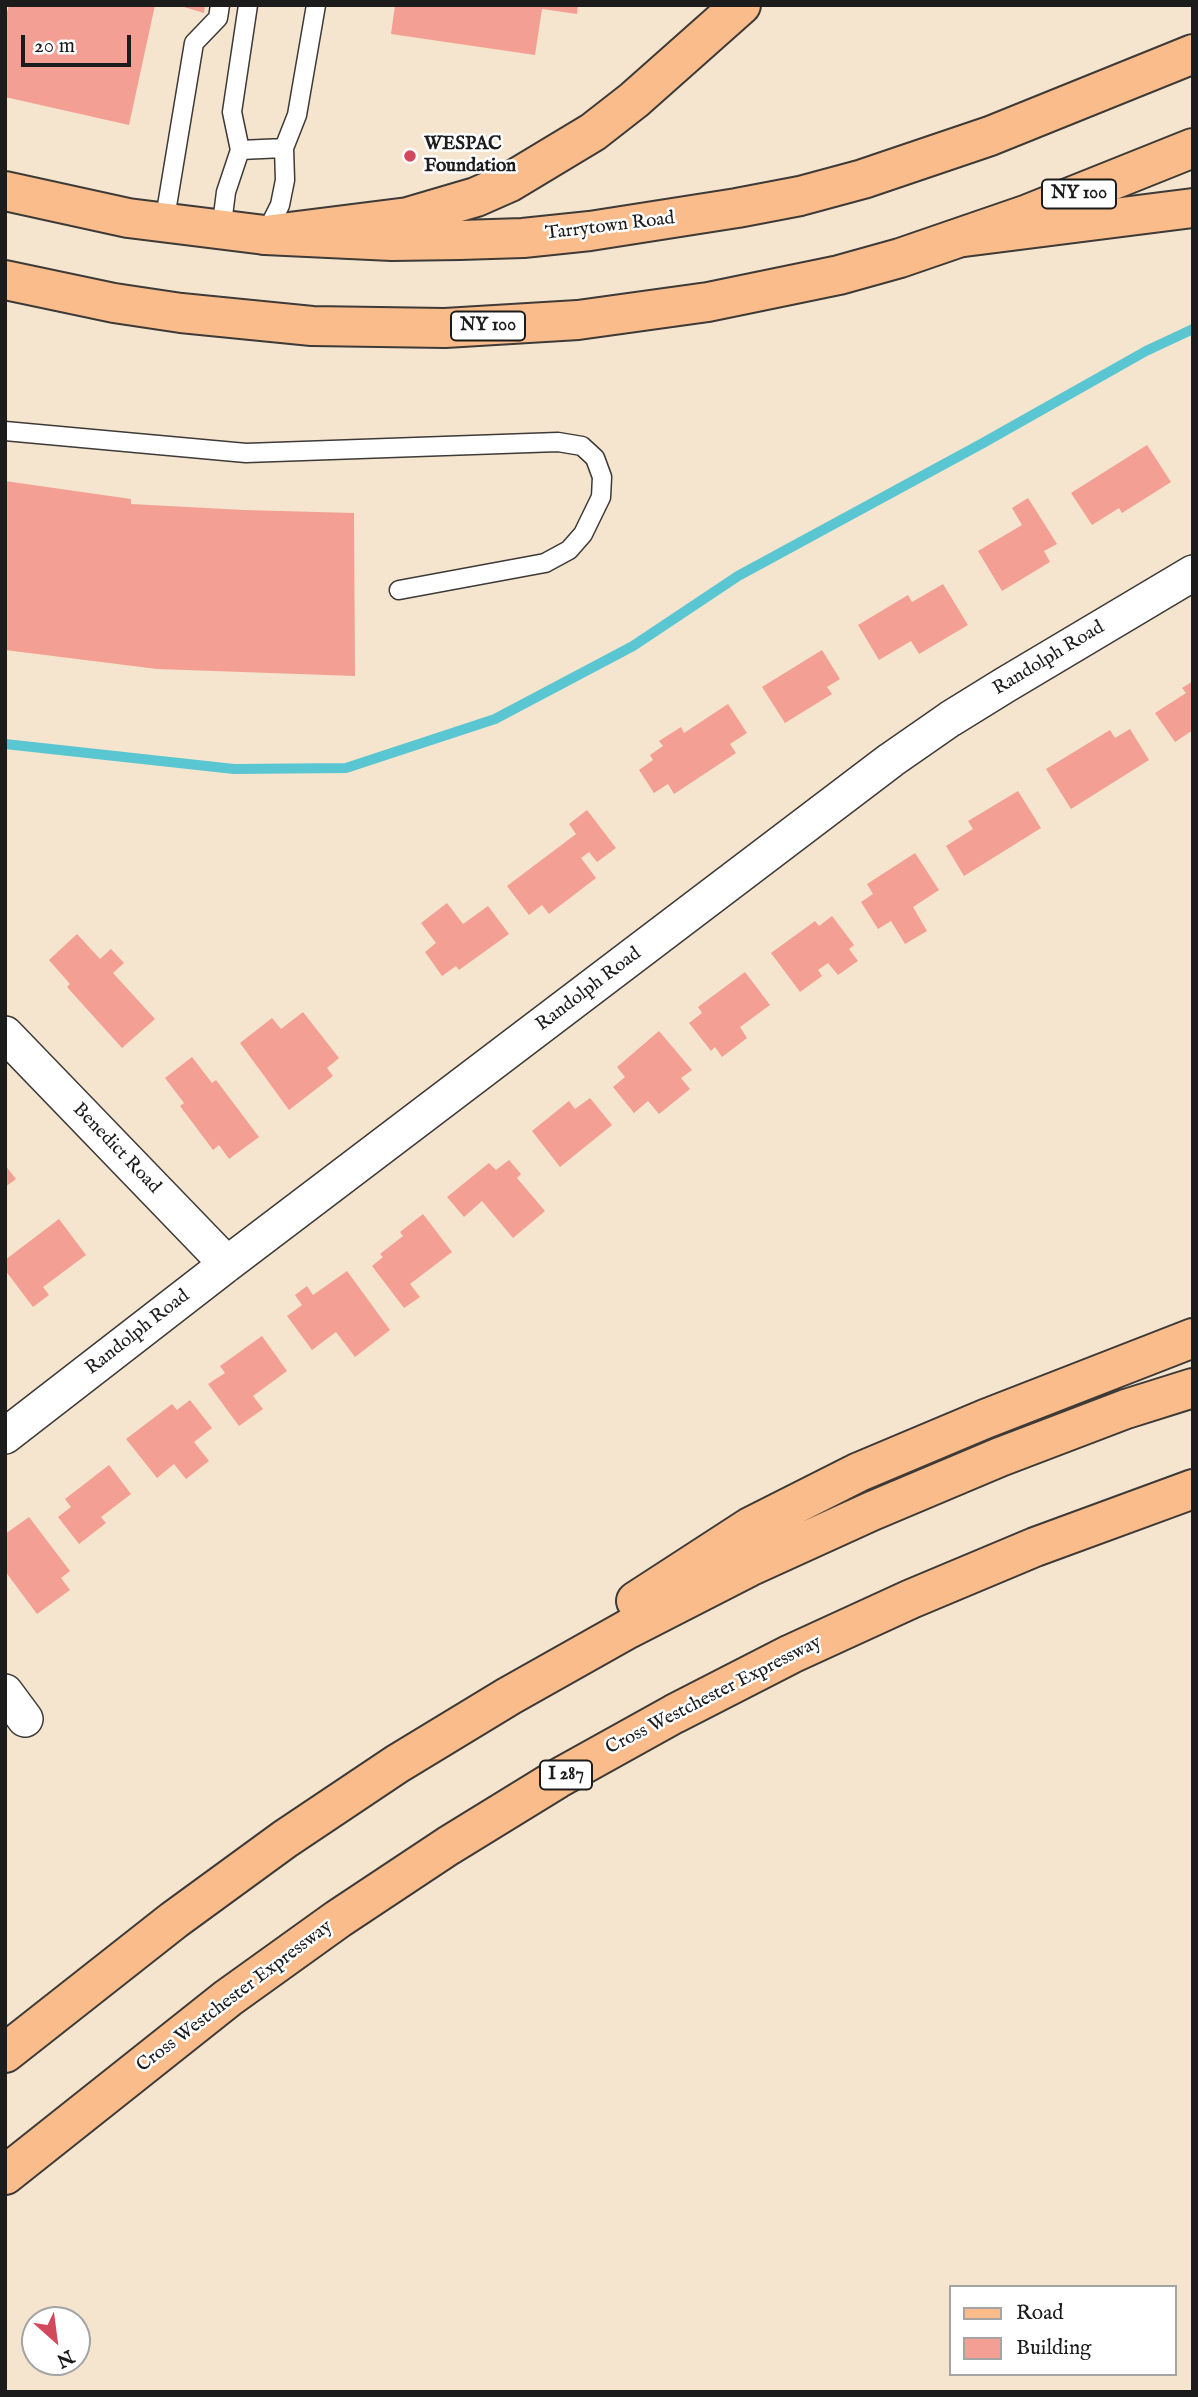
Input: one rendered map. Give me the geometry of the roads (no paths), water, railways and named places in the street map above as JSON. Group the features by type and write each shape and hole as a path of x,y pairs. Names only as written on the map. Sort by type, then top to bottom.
{"main road":[{"path":"265,235 408,217 476,197 510,182 593,132 634,100 741,5"},
{"name":"Tarrytown Road","path":"5,191 164,224 265,235 392,241 523,237 670,220 775,201 838,186 926,159 1052,112 1193,54"},
{"name":"NY 100","path":"5,280 114,303 246,321 378,328 512,325 642,312 773,290 839,275 964,237 1193,148"},
{"path":"964,237 1193,208"},
{"path":"509,1696 646,1594 750,1527 859,1472 997,1414 1193,1338"},
{"path":"5,2053 174,1920 285,1839 397,1764 509,1696 628,1629 724,1579 872,1511 1000,1457 1126,1409 1193,1388"},
{"name":"Cross Westchester Expressway","path":"5,2175 228,1998 327,1927 448,1846 557,1779 674,1714 839,1632 1035,1547 1193,1489"}],"street":[{"name":"Randolph Road","path":"5,1436 891,760 994,692 1193,573"},
{"name":"Benedict Road","path":"5,1034 227,1264"}],"lane":[{"path":"164,224 194,43 218,18 220,5"},
{"path":"222,231 226,192 240,150 232,112 248,5"},
{"path":"265,235 280,205 285,180 284,148 297,116 316,5"},
{"path":"240,150 284,148"},
{"path":"5,430 246,453 558,442 582,446 595,458 602,477 601,497 583,534 569,550 545,564 399,590"}],"waterway":[{"path":"5,744 234,769 346,768 495,719 633,646 738,576 1146,351 1193,329"}],"place":[{"name":"WESPAC Foundation","path":"410,156"}]}
